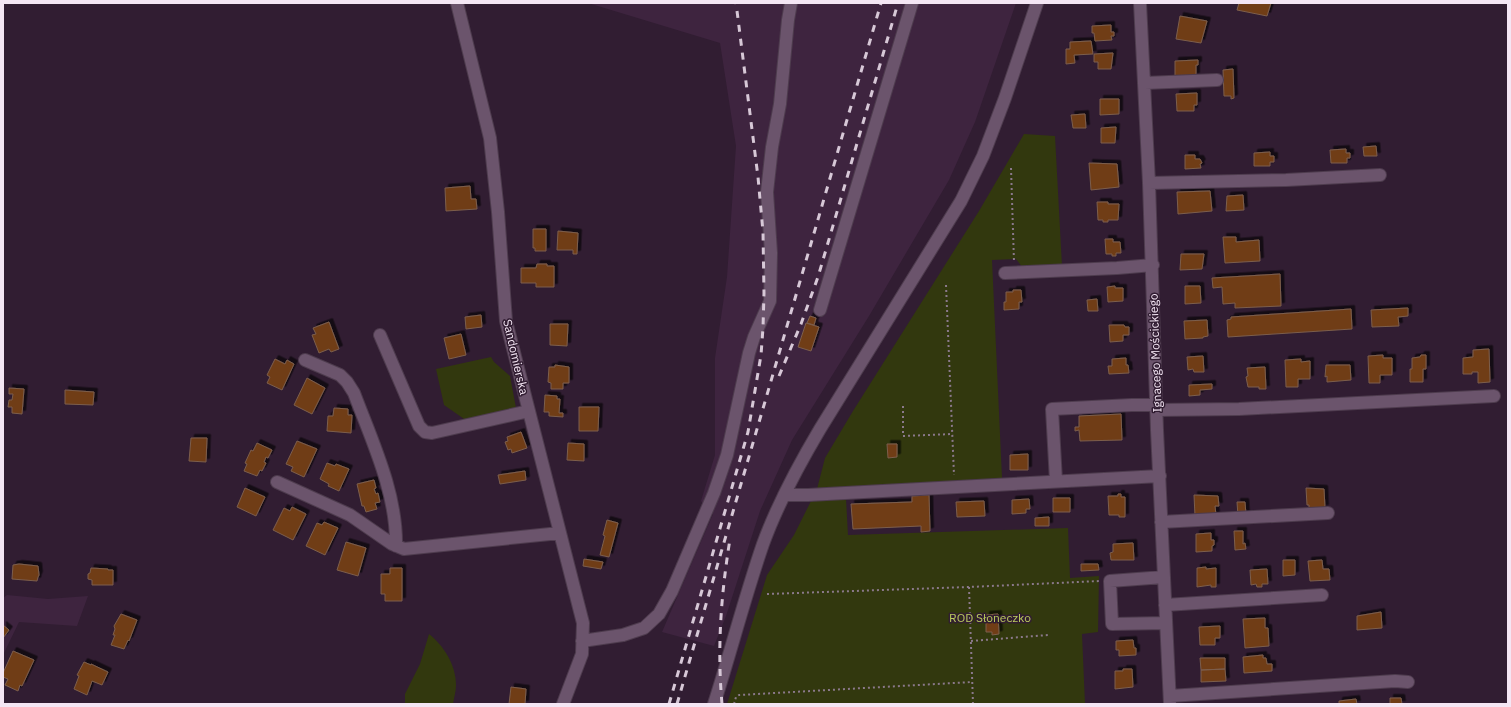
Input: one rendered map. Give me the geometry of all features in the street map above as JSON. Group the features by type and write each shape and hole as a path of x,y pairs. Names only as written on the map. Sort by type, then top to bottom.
{"street":[{"name":"Sandomierska","path":"457,3 490,138 498,212 506,321 583,623 582,654 563,704"},
{"path":"582,642 623,635 644,628 659,614 672,591 714,493 727,455 749,353 754,337 770,301 771,254 767,192 772,147 780,104 791,3"},
{"path":"820,310 912,3"},
{"path":"714,704 764,543 784,495 798,466 820,429 961,201 983,156 1005,98 1037,3"},
{"name":"Ignacego Mościckiego","path":"1140,3 1145,83 1161,522 1170,700"},
{"path":"1145,83 1217,80"},
{"path":"1149,183 1286,180 1380,175"},
{"path":"1010,273 1152,265"},
{"path":"380,336 419,426 425,432 432,434 529,411"},
{"path":"306,360 340,375 348,382 354,393 388,487 394,516 396,546"},
{"path":"1056,481 1052,409 1132,405 1157,408 1247,408 1494,396"},
{"path":"784,495 808,495 1160,476"},
{"path":"277,482 350,515 396,546 404,549 560,533"},
{"path":"1161,522 1328,513"},
{"path":"1164,577 1110,581 1112,624 1166,623"},
{"path":"1165,605 1322,595"},
{"path":"1170,700 1395,681 1408,682"}],"path":[{"path":"1010,273 1011,168"},
{"path":"946,285 954,487"},
{"path":"903,406 903,436 953,434"},
{"path":"767,594 1110,581"},
{"path":"969,587 973,704"},
{"path":"971,641 1048,635"},
{"path":"734,704 736,697 739,695 972,682"}],"shaded area":[{"path":"588,3 1016,3 975,122 949,180 869,316 792,440 760,511 726,616 714,646 662,632 713,514 701,501 715,455 715,358 727,277 736,146 720,43"},
{"path":"7,595 48,599 88,596 77,626 19,622 3,655 3,598"}],"green space":[{"path":"1024,134 1055,136 1062,266 1023,268 1016,259 992,260 1002,478 817,489 825,458 979,211"},
{"path":"491,357 494,362 510,376 516,408 478,420 467,421 444,405 436,369"},
{"name":"ROD Słoneczko","path":"846,499 848,535 1068,528 1070,578 1099,576 1098,632 1082,634 1085,704 727,704 767,575 794,535 811,501"},
{"path":"429,634 440,644 448,656 454,670 456,685 453,704 405,704 405,694 420,664"}],"building":[{"path":"1239,3 1271,3 1267,16 1237,10"},
{"path":"1180,16 1207,21 1201,43 1176,39"},
{"path":"1111,25 1111,32 1114,32 1114,36 1111,36 1112,40 1095,41 1094,33 1092,33 1092,26"},
{"path":"1091,41 1093,54 1074,55 1075,63 1066,64 1066,49 1070,49 1070,42"},
{"path":"1113,53 1111,69 1098,69 1098,62 1094,62 1094,54"},
{"path":"1198,60 1198,65 1196,65 1196,76 1175,77 1175,61"},
{"path":"1233,69 1234,98 1231,99 1231,96 1224,96 1223,70"},
{"path":"1197,93 1197,105 1194,105 1194,111 1177,111 1176,94"},
{"path":"1100,99 1119,99 1119,114 1100,115"},
{"path":"1085,114 1086,128 1073,128 1071,115"},
{"path":"1116,127 1115,143 1101,143 1101,128"},
{"path":"1376,146 1377,156 1364,156 1363,147"},
{"path":"1346,149 1346,153 1350,153 1350,158 1347,158 1347,163 1331,163 1330,150"},
{"path":"1270,152 1270,156 1274,156 1274,162 1270,162 1270,166 1254,166 1254,153"},
{"path":"1185,155 1195,155 1195,159 1200,159 1202,163 1200,164 1201,168 1185,169"},
{"path":"1089,163 1117,164 1119,187 1091,190"},
{"path":"470,186 471,199 476,199 477,209 446,211 445,188"},
{"path":"1210,191 1212,211 1178,214 1177,192"},
{"path":"1243,195 1244,210 1226,211 1227,196"},
{"path":"1097,202 1119,204 1118,220 1108,220 1108,222 1103,222 1103,220 1098,220"},
{"path":"533,229 546,229 546,251 535,251 535,248 533,248"},
{"path":"558,231 578,233 577,254 573,254 573,250 557,250"},
{"path":"1223,237 1236,237 1236,242 1259,240 1260,261 1225,263"},
{"path":"1105,239 1113,239 1113,242 1120,242 1121,253 1116,253 1116,256 1106,254"},
{"path":"1181,254 1204,254 1202,269 1180,270"},
{"path":"537,264 554,266 554,287 536,287 536,283 521,283 521,268 536,268"},
{"path":"1280,274 1281,306 1235,308 1235,303 1223,304 1222,287 1213,288 1212,278"},
{"path":"1115,286 1115,288 1123,288 1123,301 1108,302 1107,287"},
{"path":"1185,286 1200,286 1201,303 1185,304"},
{"path":"1013,290 1021,290 1022,302 1019,302 1019,309 1004,310 1006,292 1013,292"},
{"path":"1097,299 1098,311 1088,311 1087,300"},
{"path":"1408,308 1408,316 1398,317 1399,326 1372,327 1371,310"},
{"path":"1351,309 1352,329 1228,337 1227,320 1231,319 1231,317"},
{"path":"481,315 482,327 466,329 465,317"},
{"path":"810,316 816,318 814,325 807,323"},
{"path":"1207,320 1208,336 1203,338 1185,339 1184,321"},
{"path":"329,322 339,349 331,352 329,349 319,353 312,335 316,334 313,328"},
{"path":"806,323 819,327 811,351 798,347"},
{"path":"550,324 568,324 567,346 550,345"},
{"path":"1109,325 1124,325 1125,327 1129,327 1129,335 1123,335 1123,341 1110,342"},
{"path":"461,334 466,355 449,359 444,338"},
{"path":"1489,349 1490,382 1478,383 1478,372 1463,374 1463,358 1473,357 1473,350"},
{"path":"1383,355 1383,358 1392,358 1392,375 1380,375 1380,383 1369,383 1368,356"},
{"path":"1421,355 1426,355 1426,369 1423,369 1423,382 1410,382 1412,358 1420,357"},
{"path":"1203,356 1204,372 1194,372 1193,369 1188,370 1187,357"},
{"path":"1126,358 1126,365 1128,365 1129,373 1109,374 1108,366 1112,366 1112,359"},
{"path":"275,359 285,364 287,360 294,364 282,390 267,383 270,377 267,375"},
{"path":"1301,359 1301,362 1310,361 1310,379 1298,379 1298,387 1286,387 1285,360"},
{"path":"555,365 569,367 569,383 563,383 563,389 551,389 551,383 548,382 549,367 555,367"},
{"path":"1326,365 1350,365 1351,380 1327,382 1327,376 1325,377"},
{"path":"1265,367 1266,389 1259,389 1259,387 1248,387 1246,377 1248,376 1247,368"},
{"path":"307,378 325,388 312,414 294,405"},
{"path":"1212,384 1212,389 1200,390 1200,395 1189,396 1189,385"},
{"path":"9,388 24,389 22,414 12,413 12,407 8,407 9,400 12,400 13,394 9,394"},
{"path":"65,390 94,392 93,405 65,404"},
{"path":"545,395 557,396 557,399 560,399 559,413 563,413 563,417 549,416 549,412 544,412"},
{"path":"579,407 599,407 598,431 579,431"},
{"path":"334,408 348,409 348,415 352,415 351,433 327,431 328,416 333,416"},
{"path":"1121,414 1122,440 1080,441 1079,430 1075,431 1075,427 1079,427 1079,416"},
{"path":"521,432 527,448 512,453 511,449 508,450 505,442 508,441 507,437"},
{"path":"191,438 207,438 206,462 189,461"},
{"path":"297,441 317,449 304,477 291,471 293,467 286,464"},
{"path":"257,443 272,450 268,458 266,457 264,462 266,463 262,471 260,470 257,476 244,471 247,464 245,463 251,450 253,451"},
{"path":"568,443 584,444 584,461 567,460"},
{"path":"887,444 897,444 897,457 888,458"},
{"path":"1028,454 1028,470 1010,470 1010,455"},
{"path":"327,463 335,466 336,464 349,469 339,491 328,486 329,484 320,479"},
{"path":"525,471 526,480 500,484 498,475"},
{"path":"374,480 376,488 374,489 376,494 378,493 380,502 375,503 377,509 366,512 364,506 362,506 357,484"},
{"path":"245,488 265,497 256,516 237,507"},
{"path":"1306,488 1324,489 1325,508 1309,508 1309,505 1307,505"},
{"path":"1118,494 1121,494 1121,497 1125,497 1125,517 1119,517 1119,515 1109,515 1108,496 1118,496"},
{"path":"929,495 930,531 921,532 921,526 853,529 851,504 912,502 912,496"},
{"path":"1194,495 1218,496 1219,506 1215,506 1216,515 1195,516"},
{"path":"1053,498 1070,498 1070,512 1053,512"},
{"path":"1029,499 1030,509 1026,509 1026,513 1012,514 1012,500"},
{"path":"984,501 985,516 957,517 956,502"},
{"path":"1237,502 1245,502 1246,515 1238,516"},
{"path":"292,507 306,514 293,540 273,530 284,508 290,511"},
{"path":"1049,517 1049,526 1035,526 1035,518"},
{"path":"607,520 618,523 609,557 600,555"},
{"path":"324,522 338,528 325,555 306,546 317,523 322,525"},
{"path":"1234,531 1243,531 1243,544 1245,543 1246,549 1235,550"},
{"path":"1211,533 1211,540 1214,540 1212,551 1196,552 1196,534"},
{"path":"346,542 366,548 358,576 337,570"},
{"path":"1133,543 1134,560 1111,560 1110,553 1113,552 1113,544"},
{"path":"584,559 603,562 601,569 583,566"},
{"path":"1283,560 1295,560 1295,575 1283,576"},
{"path":"1322,560 1323,569 1329,569 1330,580 1310,581 1308,561"},
{"path":"19,564 38,566 39,575 37,581 12,579 13,565"},
{"path":"1081,564 1098,564 1099,570 1081,571"},
{"path":"1206,567 1206,569 1216,568 1216,587 1211,587 1211,585 1197,587 1197,568"},
{"path":"91,568 113,570 113,585 92,585 92,580 88,579 88,574 90,573"},
{"path":"390,568 402,568 402,601 385,601 385,594 381,594 381,574 390,574"},
{"path":"1267,569 1268,584 1262,584 1262,587 1257,587 1256,584 1251,585 1250,570"},
{"path":"1381,612 1382,628 1357,630 1357,616"},
{"path":"121,614 137,620 129,641 128,640 124,649 111,645 115,635 113,635 115,629 114,626"},
{"path":"998,614 999,634 992,635 992,632 986,632 986,615"},
{"path":"1265,618 1265,628 1268,628 1269,646 1245,648 1243,619"},
{"path":"3,625 9,630 3,638"},
{"path":"1220,626 1220,638 1215,638 1215,645 1200,645 1199,627"},
{"path":"1133,640 1134,648 1136,648 1136,655 1119,656 1119,650 1116,650 1116,641"},
{"path":"13,651 34,660 22,686 20,685 18,691 5,685 8,679 3,677 3,673"},
{"path":"1263,655 1263,658 1266,658 1267,664 1272,664 1272,671 1244,673 1243,657"},
{"path":"1200,658 1225,658 1225,669 1201,670"},
{"path":"84,662 108,672 102,685 92,681 87,695 74,689 79,676 77,675"},
{"path":"1123,669 1132,669 1133,687 1115,689 1115,671 1123,671"},
{"path":"1225,669 1226,681 1201,682 1201,670"},
{"path":"511,687 526,689 525,704 509,704"},
{"path":"1390,698 1401,698 1402,704 1390,704"},
{"path":"1356,699 1357,704 1339,704 1339,701"}],"railway":[{"path":"669,704 748,432 761,355 764,293 763,232 758,177 736,3"},
{"path":"677,704 881,3"},
{"path":"779,376 801,324 818,277 898,3"},
{"path":"722,704 720,662 721,621 724,580 730,539"}]}
